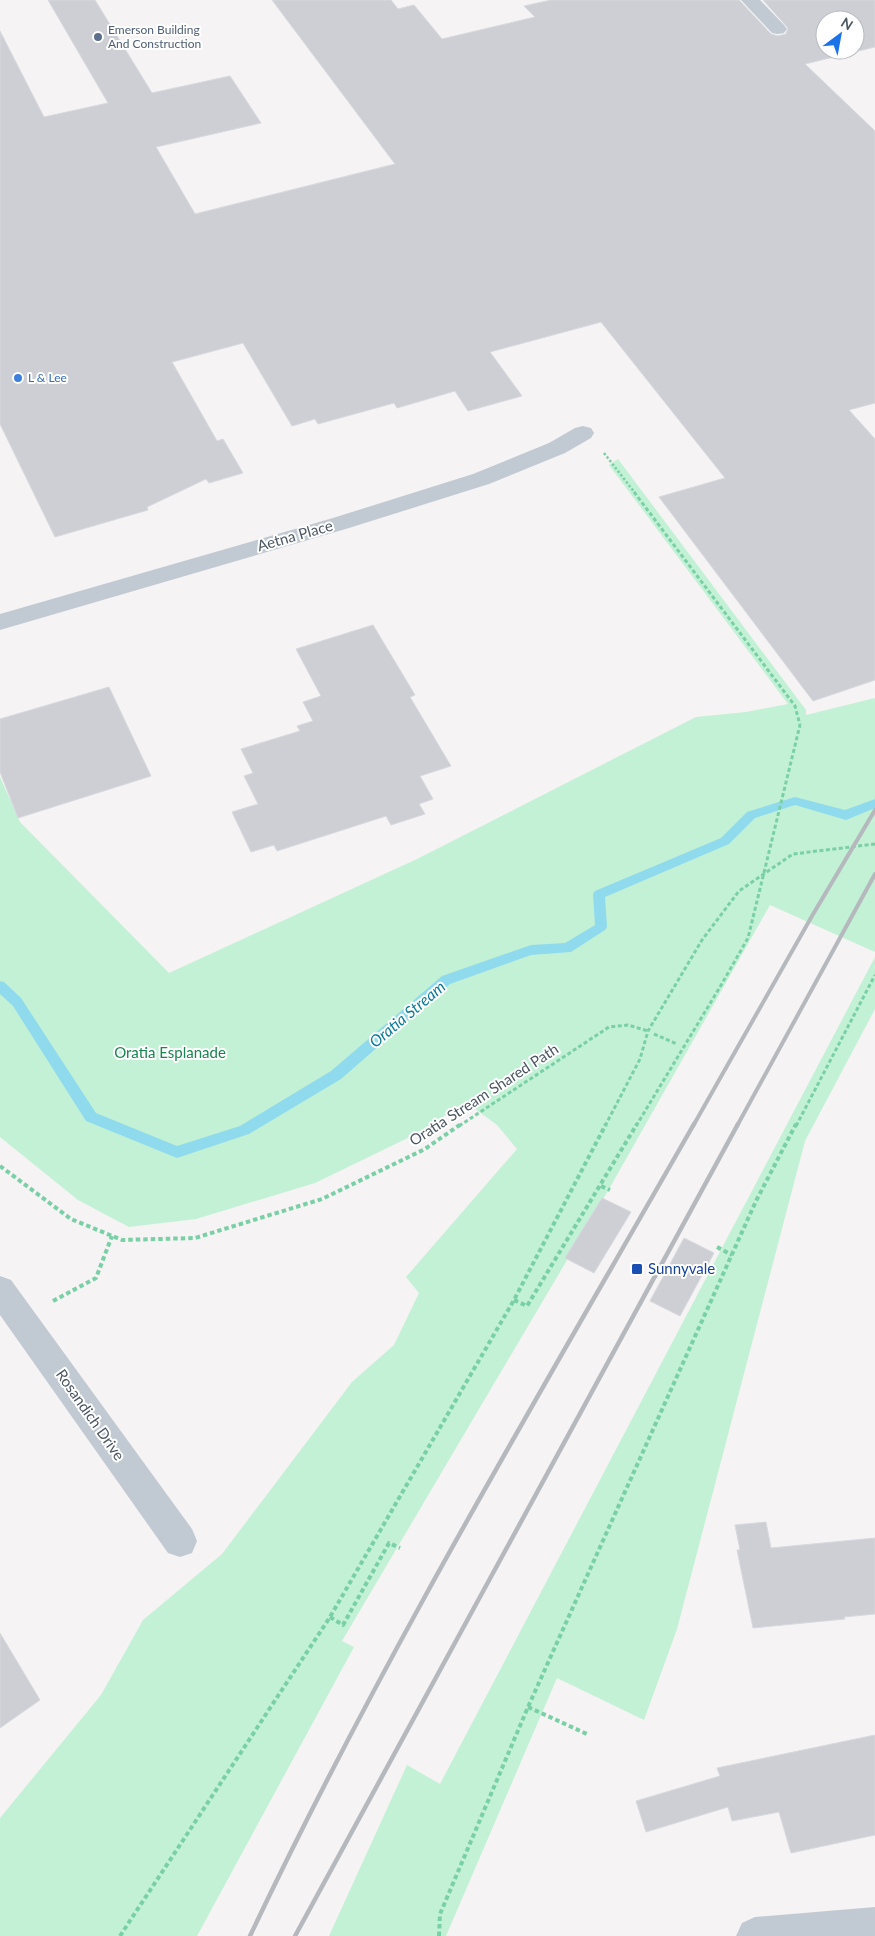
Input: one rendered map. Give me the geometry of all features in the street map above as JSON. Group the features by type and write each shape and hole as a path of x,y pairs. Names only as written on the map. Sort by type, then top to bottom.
{"street":[{"path":"750,0 778,29"},
{"name":"Aetna Place","path":"2,618 341,523 481,479 557,448 583,434"},
{"name":"Rosandich Drive","path":"0,1290 180,1541"},
{"path":"755,1936 875,1926"}],"path":[{"path":"514,1300 527,1306 601,1186 748,938 800,725 795,706 609,458 583,434"},
{"path":"120,1936 330,1617 514,1300 640,1060 648,1031 702,940 738,891 793,854 875,844"},
{"path":"439,1936 440,1914 528,1707 756,1201 875,975"},
{"name":"Oratia Stream Shared Path","path":"0,1166 71,1219 122,1240 195,1238 322,1199 425,1149 505,1094 609,1028 618,1024 630,1024 648,1031"},
{"path":"654,1034 677,1044"},
{"path":"601,1186 610,1190"},
{"path":"44,1304 96,1278 112,1236"},
{"path":"717,1247 732,1255"},
{"path":"330,1617 343,1625 389,1543 400,1548"},
{"path":"528,1707 589,1735"}],"green space":[{"name":"Oratia Esplanade","path":"618,459 806,710 806,715 875,698 875,952 770,905 609,1189 342,1641 354,1647 197,1936 0,1936 0,1818 101,1695 143,1620 222,1554 352,1382 394,1345 419,1293 406,1277 517,1149 497,1125 466,1102 416,1134 315,1183 196,1219 129,1227 78,1200 0,1137 0,777 20,822 169,973 417,859 696,717 746,712 788,704 609,465"},
{"path":"875,957 875,1009 805,1141 677,1629 644,1720 557,1678 446,1936 329,1936 407,1765 440,1784"}],"building":[{"path":"48,0 95,0 152,93 230,76 261,123 156,147 195,214 395,164 272,0 391,0 398,9 414,5 442,39 535,17 524,6 551,0 739,0 771,34 778,36 786,34 788,28 763,0 875,0 875,47 865,49 865,10 815,10 815,60 821,60 805,64 875,131 875,403 849,410 875,439 875,680 813,701 659,497 725,478 601,322 490,352 522,396 468,411 455,391 397,408 394,403 318,424 315,419 292,426 243,343 172,362 217,441 223,439 243,473 209,483 206,479 147,507 148,510 55,537 0,424 0,31 44,117 108,103"},
{"path":"373,625 415,695 410,697 451,766 420,776 433,799 419,804 425,814 391,825 386,816 277,851 274,845 251,852 232,812 258,804 244,776 253,773 241,749 300,731 297,726 313,721 303,702 321,696 296,649"},
{"path":"109,687 151,776 18,818 0,772 0,719"},
{"path":"602,1198 631,1212 594,1273 565,1258"},
{"path":"684,1238 714,1253 680,1316 650,1301"},
{"path":"766,1522 771,1548 875,1538 875,1614 844,1617 845,1619 753,1628 737,1550 740,1550 735,1525"},
{"path":"0,1633 40,1700 0,1728"},
{"path":"875,1735 875,1835 791,1853 779,1812 732,1821 728,1807 646,1832 636,1801 720,1776 717,1768"}],"waterway":[{"name":"Oratia Stream","path":"0,986 17,1002 91,1117 177,1152 244,1130 336,1075 446,980 531,950 567,948 601,927 599,894 725,841 751,815 795,801 846,815 875,803"}],"railway":[{"path":"693,1126 812,916 875,810"},
{"path":"737,1126 875,874"},
{"path":"250,1936 301,1832 408,1627 521,1425 694,1124"},
{"path":"295,1936 738,1124"}],"place":[{"name":"Emerson Building And Construction","path":"98,37"},
{"name":"L & Lee","path":"18,378"},
{"name":"Sunnyvale","path":"637,1269"}]}
